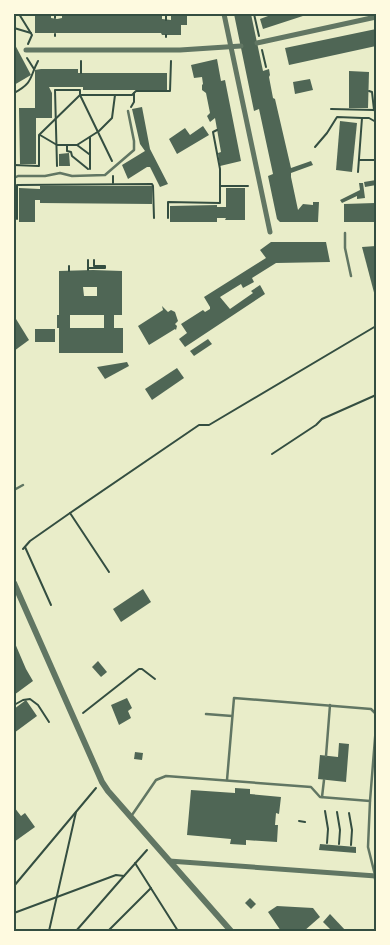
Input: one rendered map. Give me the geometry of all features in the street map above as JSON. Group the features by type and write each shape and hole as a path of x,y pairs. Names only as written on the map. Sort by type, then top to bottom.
{"street":[{"path":"224,14 270,232"},
{"path":"257,43 376,17"},
{"path":"26,50 180,50 241,46"},
{"path":"14,583 102,782 231,931"},
{"path":"169,861 376,877"}],"lane":[{"path":"14,178 18,176 46,176 58,173 72,176 105,175 132,153 134,146 128,111"},
{"path":"346,232 344,248 351,276"},
{"path":"14,490 23,485"},
{"path":"227,780 234,698 330,705 371,710 376,714"},
{"path":"326,756 330,705"},
{"path":"206,714 232,716"},
{"path":"376,726 368,847 376,877"},
{"path":"131,817 154,782 166,776 311,787 318,796 322,797 370,801"},
{"path":"322,797 324,780"}],"path":[{"path":"14,28 32,34 19,14"},
{"path":"76,14 166,14 166,20"},
{"path":"14,93 22,89 32,79 38,61"},
{"path":"81,61 81,73"},
{"path":"14,165 38,166 39,135 80,95 132,95 136,91 170,91 171,61"},
{"path":"58,173 55,90 80,88 80,95 99,131 110,158"},
{"path":"331,109 375,111 372,92 368,91"},
{"path":"134,93 134,102"},
{"path":"39,135 57,144 77,145 99,131 112,118 115,95"},
{"path":"315,147 337,117 369,118 376,122"},
{"path":"358,172 362,118"},
{"path":"168,218 168,202 220,202 220,169 213,132 217,130"},
{"path":"90,136 90,165"},
{"path":"67,145 67,151 71,152 72,156 90,170"},
{"path":"77,145 90,154"},
{"path":"359,160 376,160"},
{"path":"17,219 17,185 97,183 152,184 154,218"},
{"path":"220,186 248,186"},
{"path":"88,260 88,269 105,268 105,266 94,266 94,260"},
{"path":"69,266 69,271"},
{"path":"51,605 24,548 30,541 199,425 209,425 376,326"},
{"path":"272,454 316,426 322,419 376,395"},
{"path":"70,513 109,572"},
{"path":"84,713 139,669 142,669 155,679"},
{"path":"14,705 26,698 30,699 38,705 49,722"},
{"path":"14,886 102,782"},
{"path":"49,931 77,810"},
{"path":"325,811 328,829 327,843"},
{"path":"337,812 340,830 339,844"},
{"path":"349,813 352,830 351,845"},
{"path":"300,821 305,822"},
{"path":"76,931 147,850"},
{"path":"135,864 178,931"},
{"path":"14,913 116,875 124,876"},
{"path":"108,931 151,888"}],"building":[{"path":"35,14 51,14 51,18 57,19 62,18 62,16 162,16 162,19 171,20 171,14 187,14 187,25 181,25 181,35 162,35 161,33 35,33"},
{"path":"234,14 251,14 263,71 269,69 273,98 275,99 291,168 311,161 313,165 291,173 291,177 298,210 303,204 313,205 313,202 319,202 318,222 280,222 277,219 268,176 273,174 259,109 254,111"},
{"path":"267,14 309,14 263,29 260,19 268,16"},
{"path":"376,29 376,46 289,65 285,48"},
{"path":"14,43 31,75 14,85"},
{"path":"217,59 221,81 225,80 241,161 220,166 218,153 221,152 215,118 210,122 207,116 210,113 206,93 202,90 202,77 194,78 191,65"},
{"path":"78,69 78,73 167,73 167,90 83,90 83,87 49,87 52,93 52,118 36,118 36,164 20,164 19,108 35,108 35,70"},
{"path":"349,71 369,72 368,108 349,108"},
{"path":"310,79 313,90 295,94 293,82"},
{"path":"142,107 150,149 168,184 160,187 150,167 128,179 122,165 145,151 140,144 132,109"},
{"path":"340,121 357,123 352,172 336,170"},
{"path":"203,126 209,135 177,154 169,139 185,128 190,135"},
{"path":"69,153 70,166 59,166 59,154"},
{"path":"376,180 376,185 365,187 364,182"},
{"path":"359,183 363,183 365,198 357,199 357,196 342,203 340,200 360,190"},
{"path":"40,186 152,186 152,204 40,203 40,200 35,200 35,222 19,222 19,188 40,189"},
{"path":"226,188 245,188 245,220 217,218 217,222 170,222 170,206 217,205 217,207 226,207"},
{"path":"375,203 376,222 344,222 344,204"},
{"path":"271,242 326,242 330,262 276,263 252,278 254,282 243,288 241,284 220,297 230,309 253,293 251,291 260,285 265,294 185,347 179,339 187,333 181,324 203,310 205,312 210,309 204,297 266,258 260,250"},
{"path":"376,246 376,300 362,247"},
{"path":"59,271 122,271 122,315 114,315 114,328 123,328 123,353 59,353 57,315 59,315","holes":["83,287 97,287 97,296 84,296","70,315 104,315 104,328 70,328"]},
{"path":"162,306 168,312 171,310 175,312 178,321 175,324 177,326 176,330 149,345 138,326 163,310"},
{"path":"16,319 29,340 14,351 14,321"},
{"path":"35,329 55,329 55,342 35,342"},
{"path":"208,339 212,344 194,356 190,351"},
{"path":"127,362 129,366 105,379 97,367"},
{"path":"177,368 184,378 152,400 145,389"},
{"path":"143,589 151,602 121,622 113,609"},
{"path":"14,641 33,681 14,695"},
{"path":"98,661 107,672 101,677 92,667"},
{"path":"127,698 132,708 128,711 131,718 119,725 111,705"},
{"path":"26,700 37,716 14,733 14,709"},
{"path":"339,743 349,744 346,782 318,779 320,755 338,757"},
{"path":"135,752 143,753 142,760 134,759"},
{"path":"235,788 250,789 250,794 281,797 279,814 276,813 275,825 278,825 277,842 246,840 246,845 230,844 231,839 187,835 191,790 235,793"},
{"path":"14,807 21,816 25,813 35,827 14,842"},
{"path":"320,844 356,847 356,853 319,850"},
{"path":"250,898 256,904 251,909 245,903"},
{"path":"277,906 313,908 320,917 304,931 281,931 268,912"},
{"path":"330,914 346,931 332,931 323,922"}]}
